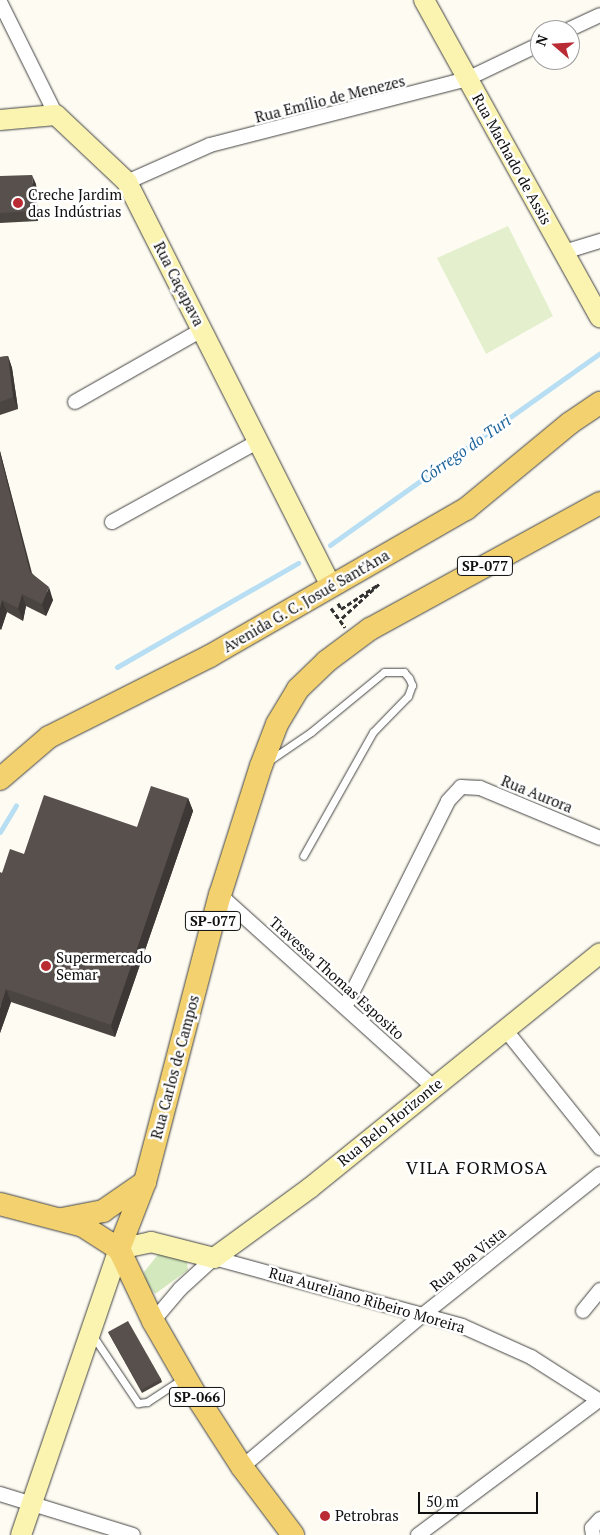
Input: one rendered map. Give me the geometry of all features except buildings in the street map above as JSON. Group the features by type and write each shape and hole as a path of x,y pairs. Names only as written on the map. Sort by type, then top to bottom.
{"main road":[{"name":"Avenida G. C. Josué Sant'Ana","path":"0,779 49,737 210,656 327,593 466,509 570,423 600,403"},
{"name":"SP-077","path":"361,634 600,504"},
{"name":"Rua Carlos de Campos","path":"119,1249 145,1182 220,894 261,766 277,724 298,689 361,634"},
{"path":"59,1220 103,1211 145,1182"},
{"path":"0,1204 83,1226 119,1249"},
{"name":"SP-066","path":"119,1249 153,1321 186,1377 242,1468 293,1535"}],"street":[{"name":"Rua Machado de Assis","path":"424,0 600,317"},
{"name":"Rua Caçapava","path":"0,2 56,115 127,182 260,441 327,593"},
{"path":"580,24 600,15"},
{"name":"Rua Emílio de Menezes","path":"127,182 210,145 467,79 530,49"},
{"path":"0,120 56,115"},
{"path":"564,252 600,241"},
{"path":"75,402 202,330"},
{"path":"112,522 260,441"},
{"name":"Rua Aurora","path":"345,1007 448,800 461,786 480,788 600,838"},
{"name":"Travessa Thomas Esposito","path":"220,894 433,1087"},
{"name":"Rua Belo Horizonte","path":"153,1321 180,1289 214,1258 310,1188 504,1028 600,953"},
{"path":"504,1028 600,1148"},
{"name":"Rua Boa Vista","path":"242,1468 424,1314 600,1174"},
{"name":"Rua Aureliano Ribeiro Moreira","path":"119,1249 151,1242 424,1314 501,1342 600,1400"},
{"name":"Rua Carlos de Campos","path":"20,1535 119,1249"},
{"path":"583,1311 600,1290"},
{"path":"418,1535 600,1400"},
{"path":"0,1494 30,1505 133,1535"},
{"path":"592,1534 600,1519"}],"lane":[{"path":"261,766 311,732 384,672 404,672 409,678 412,685 408,696 373,732 303,856"},
{"path":"90,1332 138,1403 147,1402 186,1377"}],"path":[{"path":"327,593 337,613 361,634"}],"green space":[{"path":"508,226 553,316 486,354 437,258"},
{"path":"160,1252 187,1261 188,1270 155,1294 146,1283 144,1272"}],"waterway":[{"name":"Córrego do Turi","path":"330,545 600,353"},
{"name":"Córrego do Turi","path":"117,667 298,563"},
{"name":"Córrego do Turi","path":"0,832 16,805"}],"place":[{"name":"Creche Jardim das Indústrias","path":"18,203"},
{"name":"Supermercado Semar","path":"46,966"},
{"name":"Petrobras","path":"325,1516"}],"district":[{"name":"VILA FORMOSA","path":"477,1167"}]}
